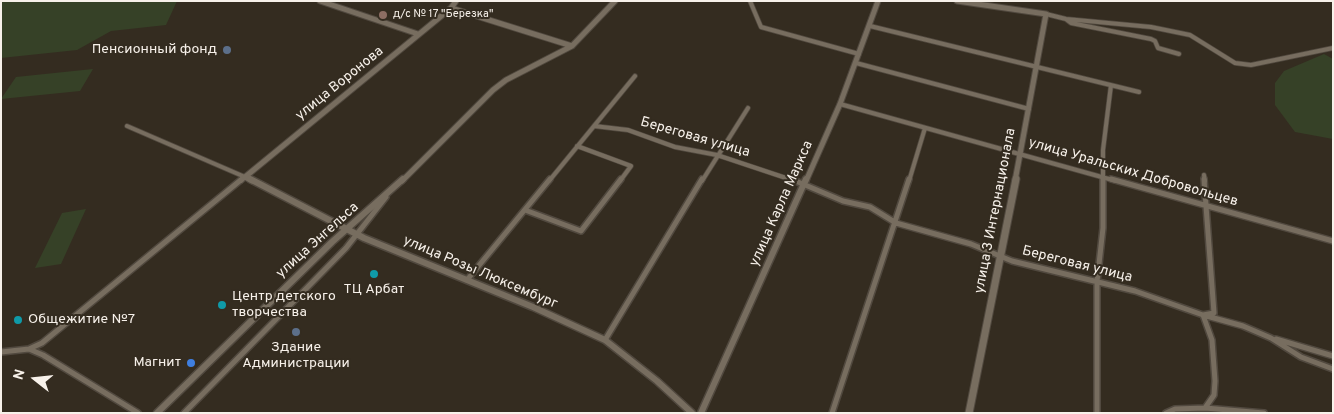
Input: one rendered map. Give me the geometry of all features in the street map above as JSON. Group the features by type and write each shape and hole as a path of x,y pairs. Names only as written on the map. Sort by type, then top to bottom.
{"main road":[{"path":"957,1 1046,14"},
{"name":"улица 3 Интернационала","path":"969,413 1019,153 1038,67 1046,14"}],"street":[{"path":"320,1 418,34"},
{"name":"улица Воронова","path":"244,177 451,8 456,1"},
{"name":"улица Энгельса","path":"157,413 346,229 358,222 390,192 493,90 506,80 572,46 615,1"},
{"path":"750,1 761,27 860,54"},
{"name":"улица Карла Маркса","path":"701,413 840,104 878,1"},
{"path":"451,8 572,46"},
{"path":"1046,14 1066,19 1151,27 1190,35 1235,63 1252,65 1333,48"},
{"path":"1066,19 1070,23 1152,39 1158,48 1179,54"},
{"path":"870,26 1139,92"},
{"path":"856,63 1029,109"},
{"path":"467,280 635,76"},
{"path":"1097,413 1098,282 1103,228 1104,150 1111,85"},
{"name":"улица Уральских Добровольцев","path":"840,104 1333,241"},
{"path":"606,340 717,155 748,108"},
{"path":"1,352 29,349 42,343 244,177 127,126"},
{"name":"Береговая улица","path":"594,126 628,130 674,147 717,155 805,184 843,201 870,207 896,222 1000,254 1012,261 1135,291 1203,315 1243,326 1271,338 1333,356"},
{"path":"832,413 896,222 925,128"},
{"path":"525,210 581,231 631,166 577,146"},
{"path":"1204,175 1212,262 1214,313 1203,315 1212,340 1215,381 1214,394 1205,408"},
{"name":"улица Розы Люксембург","path":"244,177 357,235 533,307 606,340 657,380 692,413"},
{"name":"улица Энгельса","path":"184,413 357,235 390,192"},
{"name":"Береговая улица","path":"1271,338 1301,357 1333,369"},
{"path":"29,349 43,355 138,413"},
{"path":"1166,413 1175,409 1205,408 1264,413"}],"green space":[{"path":"1,1 177,1 166,25 111,31 77,50 1,58"},
{"path":"1324,54 1333,59 1333,139 1295,132 1275,105 1275,83 1284,71"},
{"path":"93,69 80,91 1,99 16,77"},
{"path":"86,209 61,264 35,268 62,213"}],"place":[{"name":"д/с № 17 \"Березка\"","path":"383,15"},
{"name":"Пенсионный фонд","path":"227,50"},
{"name":"ТЦ Арбат","path":"374,274"},
{"name":"Центр детского творчества","path":"222,305"},
{"name":"Общежитие №7","path":"18,320"},
{"name":"Здание Администрации","path":"296,332"},
{"name":"Магнит","path":"191,363"}]}
